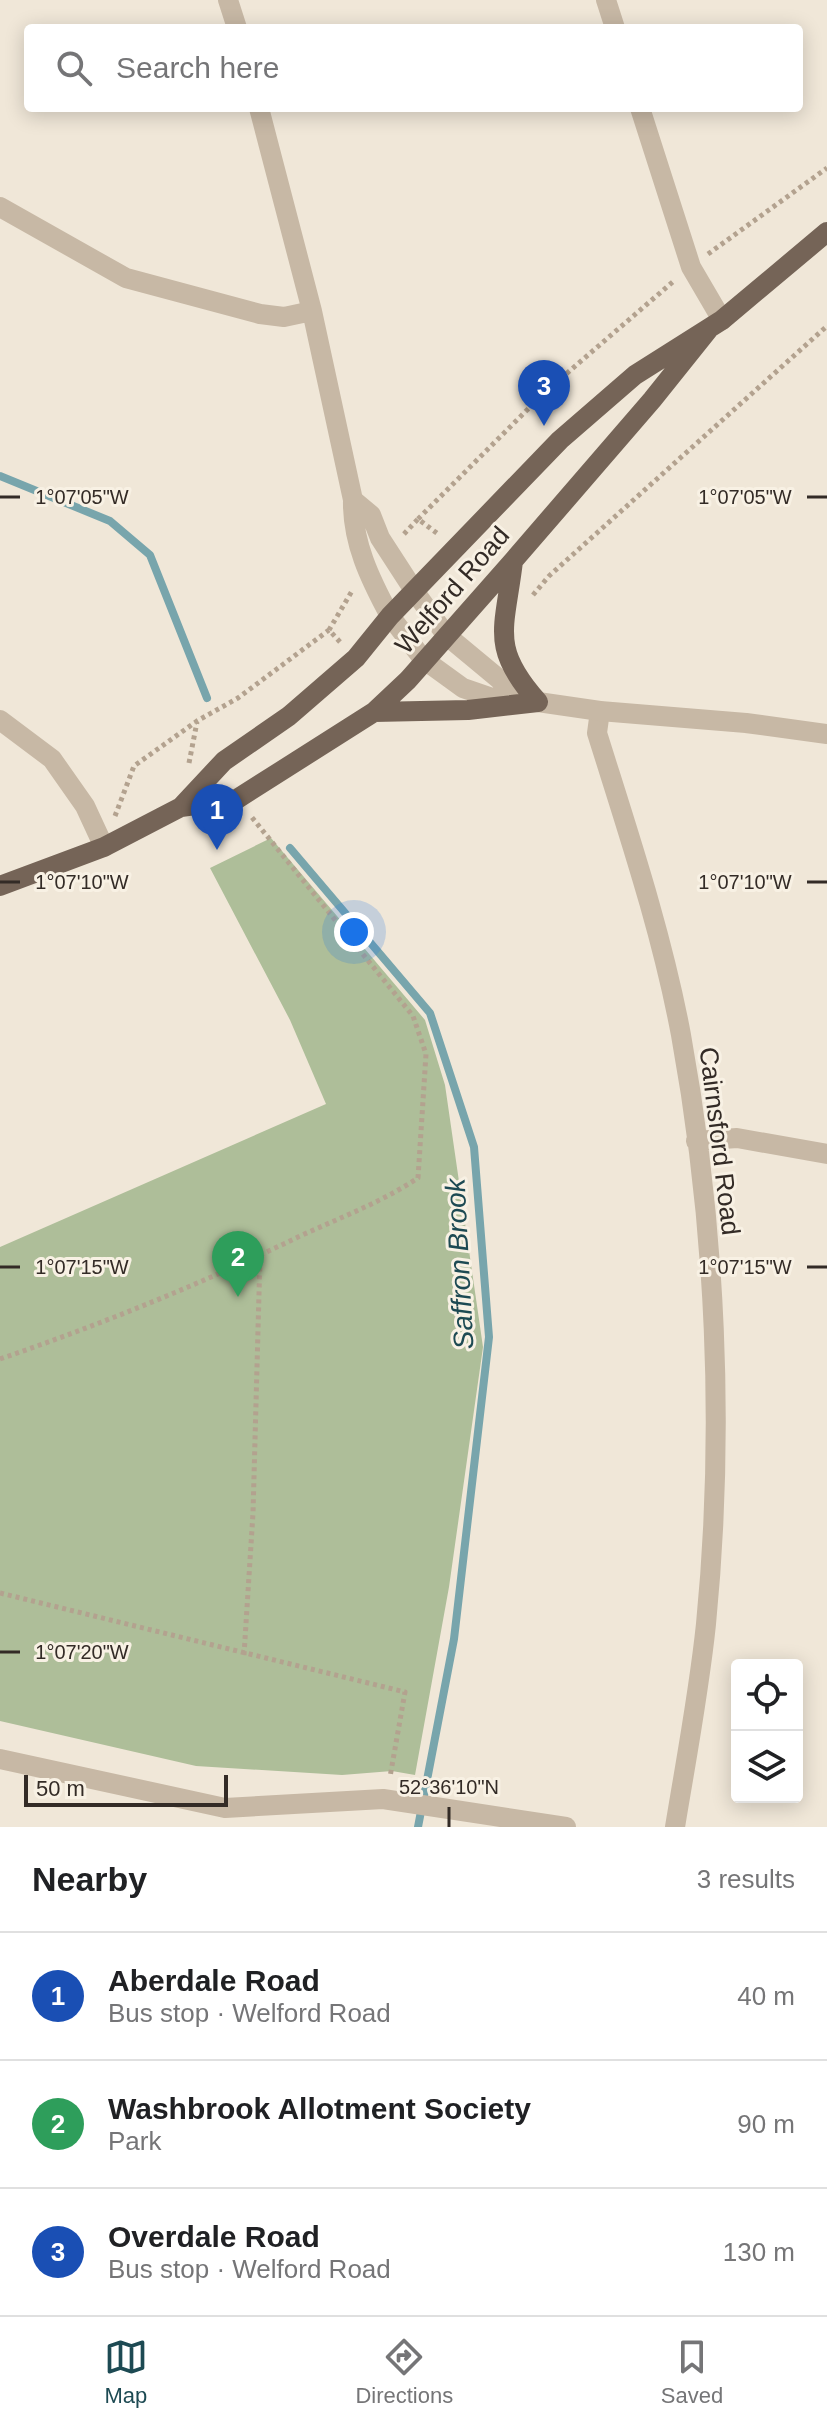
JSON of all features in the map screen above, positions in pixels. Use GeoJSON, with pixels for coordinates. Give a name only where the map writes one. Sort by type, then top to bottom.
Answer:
{"type":"FeatureCollection","features":[{"type":"Feature","properties":{"kind":"main road","name":"Welford Road"},"geometry":{"type":"LineString","coordinates":[[181,807],[224,761],[289,716],[356,658],[390,616],[560,440],[635,375],[715,325],[827,232]]}},
{"type":"Feature","properties":{"kind":"main road","name":"Welford Road"},"geometry":{"type":"LineString","coordinates":[[0,886],[104,847],[181,807],[237,799],[374,712],[408,680],[423,659],[513,561],[715,325]]}},
{"type":"Feature","properties":{"kind":"main road"},"geometry":{"type":"LineString","coordinates":[[513,561],[503,633],[506,659],[514,676],[538,702]]}},
{"type":"Feature","properties":{"kind":"main road"},"geometry":{"type":"LineString","coordinates":[[374,712],[468,710],[538,702]]}},
{"type":"Feature","properties":{"kind":"street"},"geometry":{"type":"LineString","coordinates":[[228,0],[236,24]]}},
{"type":"Feature","properties":{"kind":"street"},"geometry":{"type":"LineString","coordinates":[[606,0],[614,24]]}},
{"type":"Feature","properties":{"kind":"street"},"geometry":{"type":"LineString","coordinates":[[260,112],[312,311],[353,500],[352,527],[390,616],[423,659],[463,688],[492,698],[512,695],[600,711],[746,723],[827,734]]}},
{"type":"Feature","properties":{"kind":"street"},"geometry":{"type":"LineString","coordinates":[[641,112],[691,267],[715,325]]}},
{"type":"Feature","properties":{"kind":"street"},"geometry":{"type":"LineString","coordinates":[[0,207],[126,278],[260,314],[284,317],[312,311]]}},
{"type":"Feature","properties":{"kind":"street"},"geometry":{"type":"LineString","coordinates":[[353,500],[371,515],[380,538],[446,635],[469,658],[499,679],[512,695]]}},
{"type":"Feature","properties":{"kind":"street","name":"Cairnsford Road"},"geometry":{"type":"LineString","coordinates":[[600,711],[597,733],[659,941],[677,1019],[696,1141],[711,1280],[715,1430],[713,1522],[706,1625],[675,1827]]}},
{"type":"Feature","properties":{"kind":"street"},"geometry":{"type":"LineString","coordinates":[[0,720],[52,759],[85,806],[104,847]]}},
{"type":"Feature","properties":{"kind":"street"},"geometry":{"type":"LineString","coordinates":[[696,1141],[737,1138],[827,1154]]}},
{"type":"Feature","properties":{"kind":"street"},"geometry":{"type":"LineString","coordinates":[[0,1759],[225,1808],[391,1800],[566,1827]]}},
{"type":"Feature","properties":{"kind":"path"},"geometry":{"type":"LineString","coordinates":[[418,519],[544,393],[691,267],[827,168]]}},
{"type":"Feature","properties":{"kind":"path"},"geometry":{"type":"LineString","coordinates":[[549,576],[827,326]]}},
{"type":"Feature","properties":{"kind":"path"},"geometry":{"type":"LineString","coordinates":[[104,847],[134,766],[197,721],[238,698],[329,630]]}},
{"type":"Feature","properties":{"kind":"path"},"geometry":{"type":"LineString","coordinates":[[0,1359],[114,1318],[260,1257],[384,1200],[418,1178],[426,1054],[413,1016],[237,799]]}},
{"type":"Feature","properties":{"kind":"path"},"geometry":{"type":"LineString","coordinates":[[244,1655],[253,1513],[260,1257]]}},
{"type":"Feature","properties":{"kind":"path"},"geometry":{"type":"LineString","coordinates":[[0,1593],[405,1692],[392,1771],[391,1800]]}},
{"type":"Feature","properties":{"kind":"green space"},"geometry":{"type":"Polygon","coordinates":[[[271,838],[425,1020],[445,1085],[483,1347],[449,1587],[415,1775],[392,1771],[342,1775],[196,1766],[0,1721],[0,1247],[326,1104],[290,1020],[210,868],[271,838]]]}},
{"type":"Feature","properties":{"kind":"waterway"},"geometry":{"type":"LineString","coordinates":[[0,476],[110,521],[150,555],[207,698]]}},
{"type":"Feature","properties":{"kind":"waterway","name":"Saffron Brook"},"geometry":{"type":"LineString","coordinates":[[290,848],[430,1013],[474,1147],[489,1337],[454,1639],[418,1827]]}},
{"type":"Feature","properties":{"kind":"place","name":"Overdale Road"},"geometry":{"type":"Point","coordinates":[544,426]}},
{"type":"Feature","properties":{"kind":"place","name":"Aberdale Road"},"geometry":{"type":"Point","coordinates":[217,850]}},
{"type":"Feature","properties":{"kind":"place","name":"Washbrook Allotment Society"},"geometry":{"type":"Point","coordinates":[238,1297]}}]}
